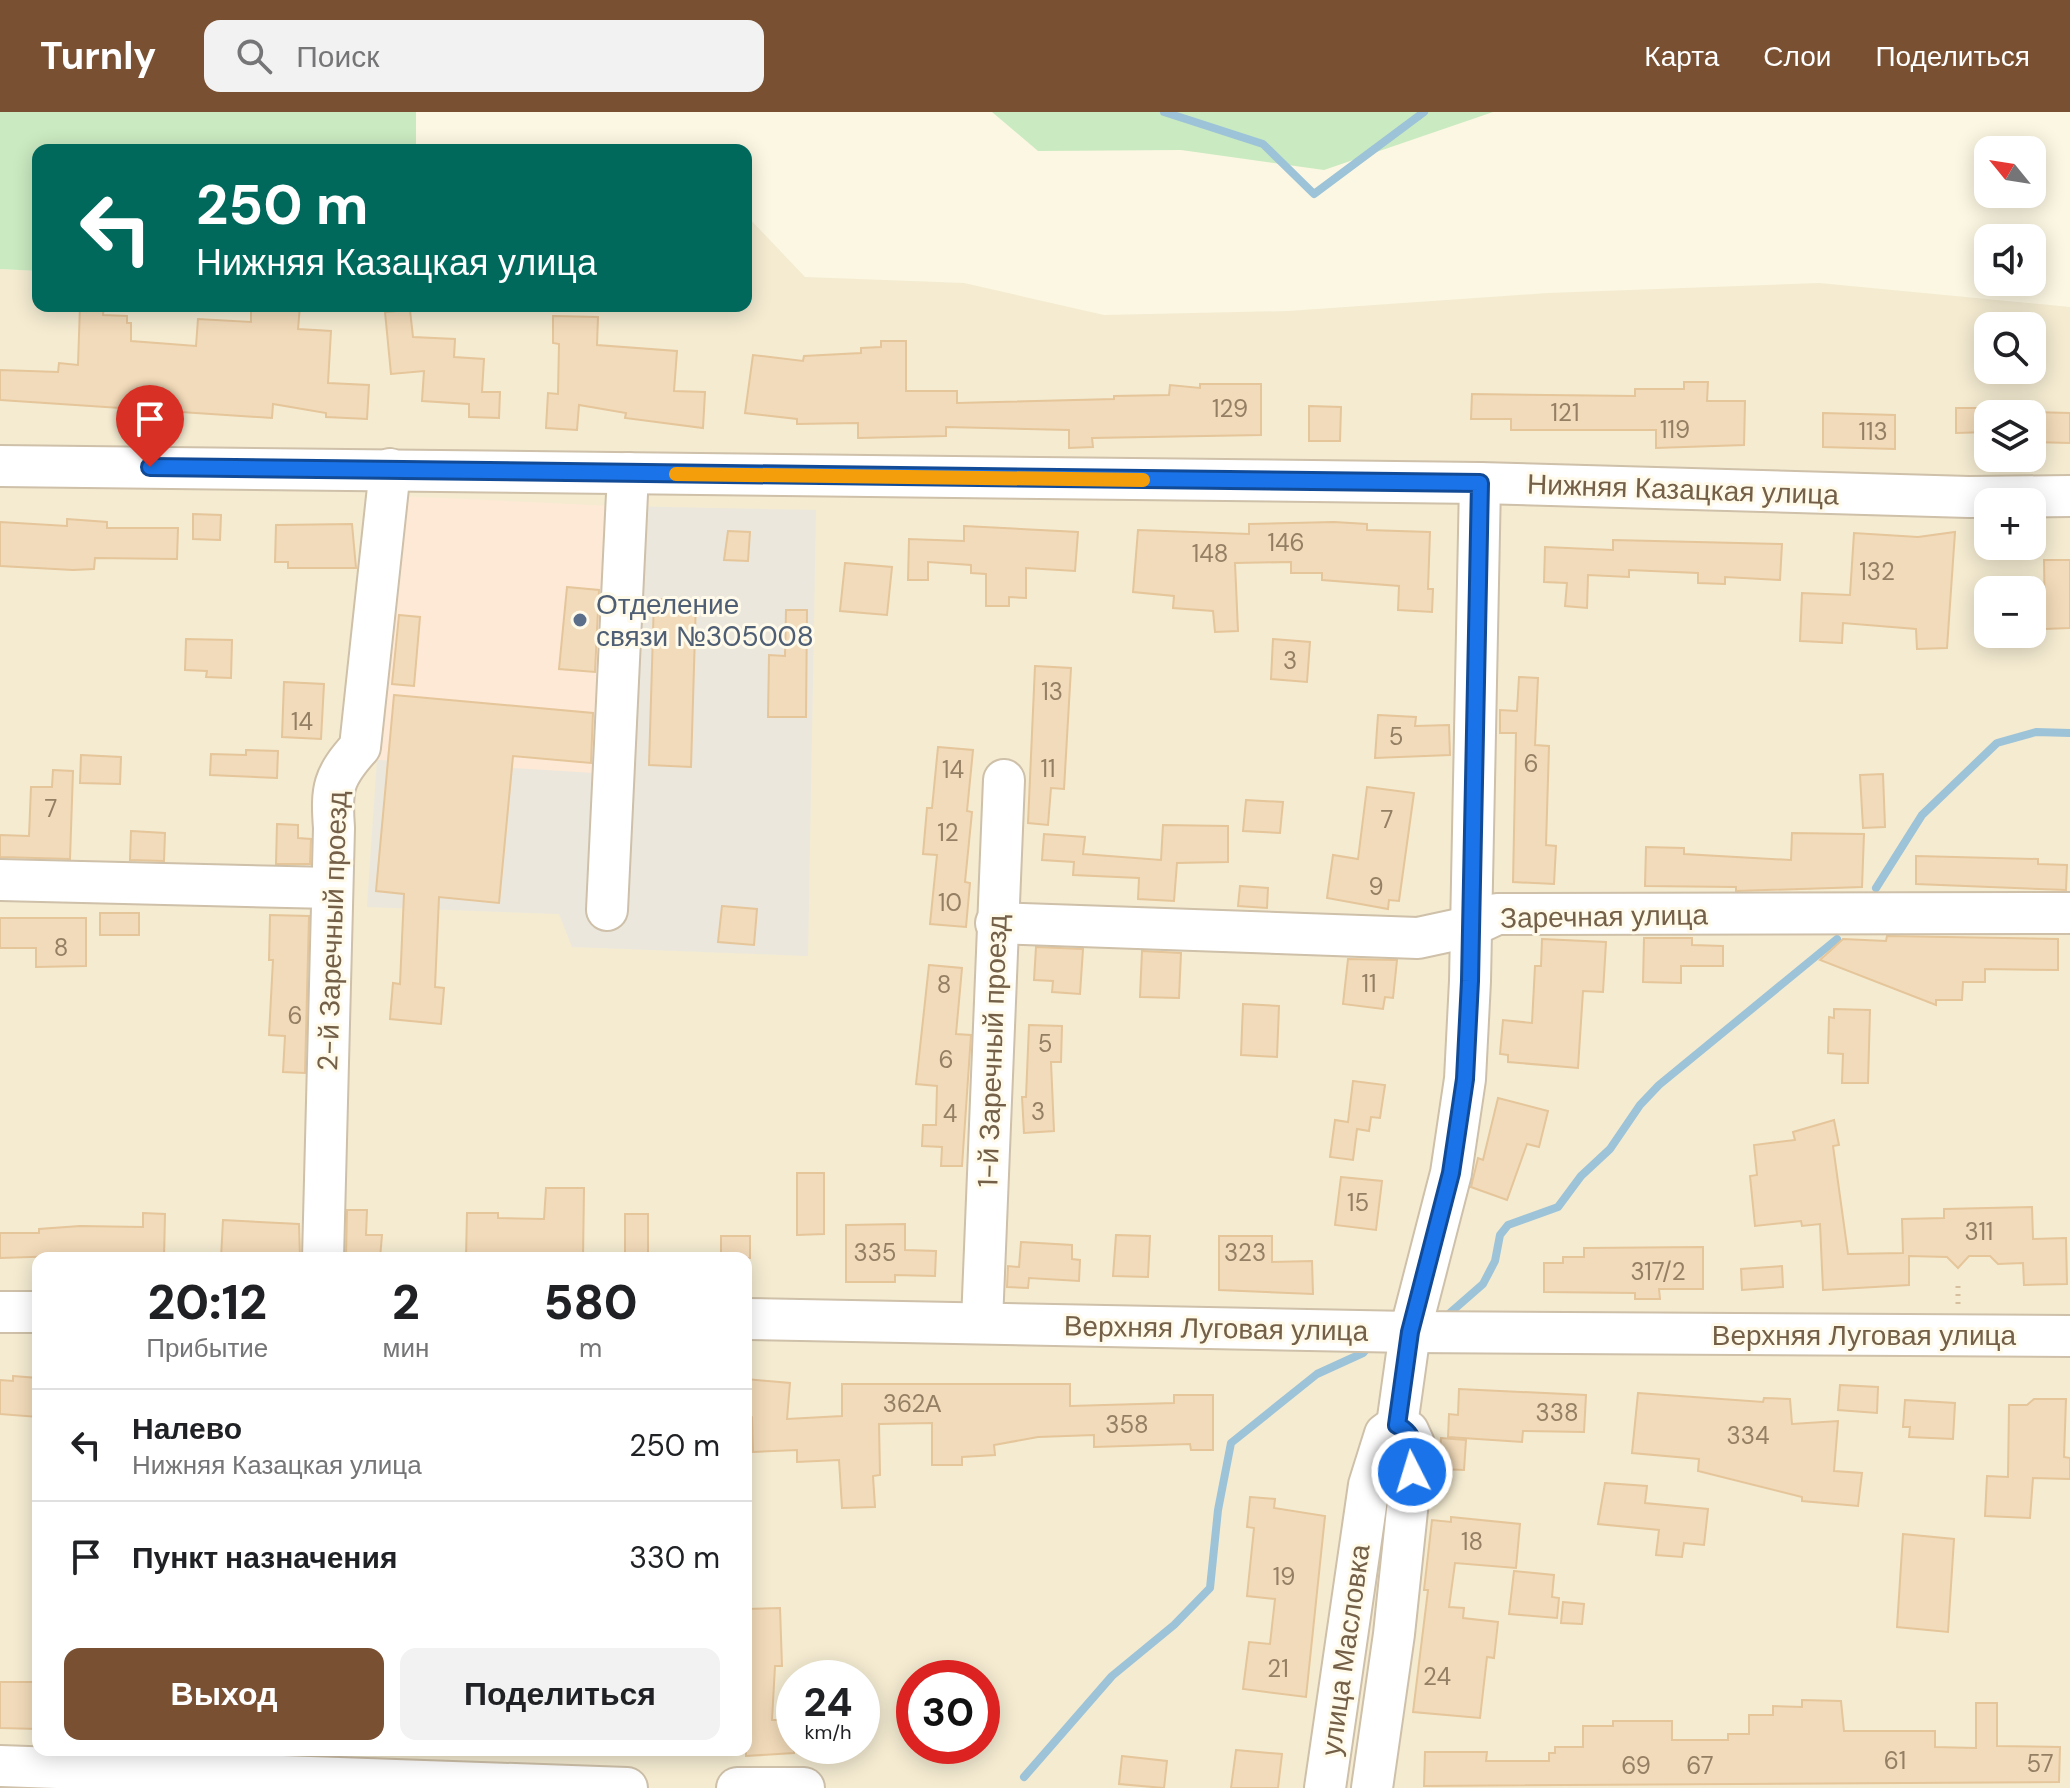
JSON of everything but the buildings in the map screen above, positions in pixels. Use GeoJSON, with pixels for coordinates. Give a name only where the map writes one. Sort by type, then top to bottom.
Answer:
{"type":"FeatureCollection","features":[{"type":"Feature","properties":{"kind":"street","name":"Нижняя Казацкая улица"},"geometry":{"type":"LineString","coordinates":[[0,466],[1480,483],[1969,497],[2070,496]]}},
{"type":"Feature","properties":{"kind":"street","name":"2-й Заречный проезд"},"geometry":{"type":"LineString","coordinates":[[323,1252],[331,792],[340,769],[360,747],[390,469]]}},
{"type":"Feature","properties":{"kind":"street"},"geometry":{"type":"LineString","coordinates":[[607,910],[628,473]]}},
{"type":"Feature","properties":{"kind":"street","name":"улица Масловка"},"geometry":{"type":"LineString","coordinates":[[1325,1788],[1369,1485],[1385,1434],[1397,1425],[1410,1332],[1451,1173],[1465,1079],[1470,981],[1480,483]]}},
{"type":"Feature","properties":{"kind":"street","name":"1-й Заречный проезд"},"geometry":{"type":"LineString","coordinates":[[982,1322],[1004,780]]}},
{"type":"Feature","properties":{"kind":"street"},"geometry":{"type":"LineString","coordinates":[[0,880],[331,888]]}},
{"type":"Feature","properties":{"kind":"street","name":"Заречная улица"},"geometry":{"type":"LineString","coordinates":[[996,923],[1418,938],[1469,927],[1497,914],[2070,913]]}},
{"type":"Feature","properties":{"kind":"street"},"geometry":{"type":"LineString","coordinates":[[0,1312],[32,1312]]}},
{"type":"Feature","properties":{"kind":"street","name":"Верхняя Луговая улица"},"geometry":{"type":"LineString","coordinates":[[752,1319],[1410,1332],[2070,1336]]}},
{"type":"Feature","properties":{"kind":"street","name":"улица Масловка"},"geometry":{"type":"LineString","coordinates":[[1372,1788],[1394,1634],[1414,1444],[1408,1431],[1397,1425]]}},
{"type":"Feature","properties":{"kind":"street"},"geometry":{"type":"LineString","coordinates":[[0,1766],[327,1784],[627,1788]]}},
{"type":"Feature","properties":{"kind":"street"},"geometry":{"type":"LineString","coordinates":[[737,1788],[804,1788]]}},
{"type":"Feature","properties":{"kind":"shaded area"},"geometry":{"type":"Polygon","coordinates":[[[752,221],[805,277],[964,283],[1104,315],[1288,311],[1548,293],[1819,283],[2070,307],[2070,1788],[0,1788],[0,269],[32,271],[32,312],[752,312],[752,221]]]}},
{"type":"Feature","properties":{"kind":"shaded area"},"geometry":{"type":"Polygon","coordinates":[[[400,496],[617,506],[594,774],[377,760],[400,496]]]}},
{"type":"Feature","properties":{"kind":"shaded area"},"geometry":{"type":"Polygon","coordinates":[[[617,506],[816,510],[808,956],[572,947],[559,914],[367,907],[377,760],[594,773],[617,506]]]}},
{"type":"Feature","properties":{"kind":"green space"},"geometry":{"type":"Polygon","coordinates":[[[0,112],[416,112],[416,144],[32,144],[32,271],[0,269],[0,112]]]}},
{"type":"Feature","properties":{"kind":"green space"},"geometry":{"type":"Polygon","coordinates":[[[992,112],[1493,112],[1324,170],[1181,150],[1038,151],[992,112]]]}},
{"type":"Feature","properties":{"kind":"waterway"},"geometry":{"type":"LineString","coordinates":[[1164,112],[1263,144],[1314,194],[1424,112]]}},
{"type":"Feature","properties":{"kind":"waterway"},"geometry":{"type":"LineString","coordinates":[[1876,888],[1922,815],[1997,743],[2036,732],[2070,733]]}},
{"type":"Feature","properties":{"kind":"waterway"},"geometry":{"type":"LineString","coordinates":[[1443,1319],[1483,1284],[1495,1261],[1500,1235],[1508,1225],[1558,1207],[1581,1176],[1610,1149],[1640,1105],[1659,1085],[1837,939]]}},
{"type":"Feature","properties":{"kind":"waterway"},"geometry":{"type":"LineString","coordinates":[[1024,1777],[1112,1676],[1174,1625],[1210,1588],[1218,1510],[1231,1443],[1317,1374],[1363,1353],[1370,1345]]}},
{"type":"Feature","properties":{"kind":"slow traffic"},"geometry":{"type":"LineString","coordinates":[[676,474],[1143,480]]}},
{"type":"Feature","properties":{"kind":"place","name":"Отделение связи №305008"},"geometry":{"type":"Point","coordinates":[580,620]}},
{"type":"Feature","properties":{"kind":"route"},"geometry":{"type":"LineString","coordinates":[[150,467],[1480,483],[1470,981],[1465,1079],[1451,1173],[1410,1332],[1397,1425],[1408,1431],[1414,1444],[1412,1472]]}}]}
